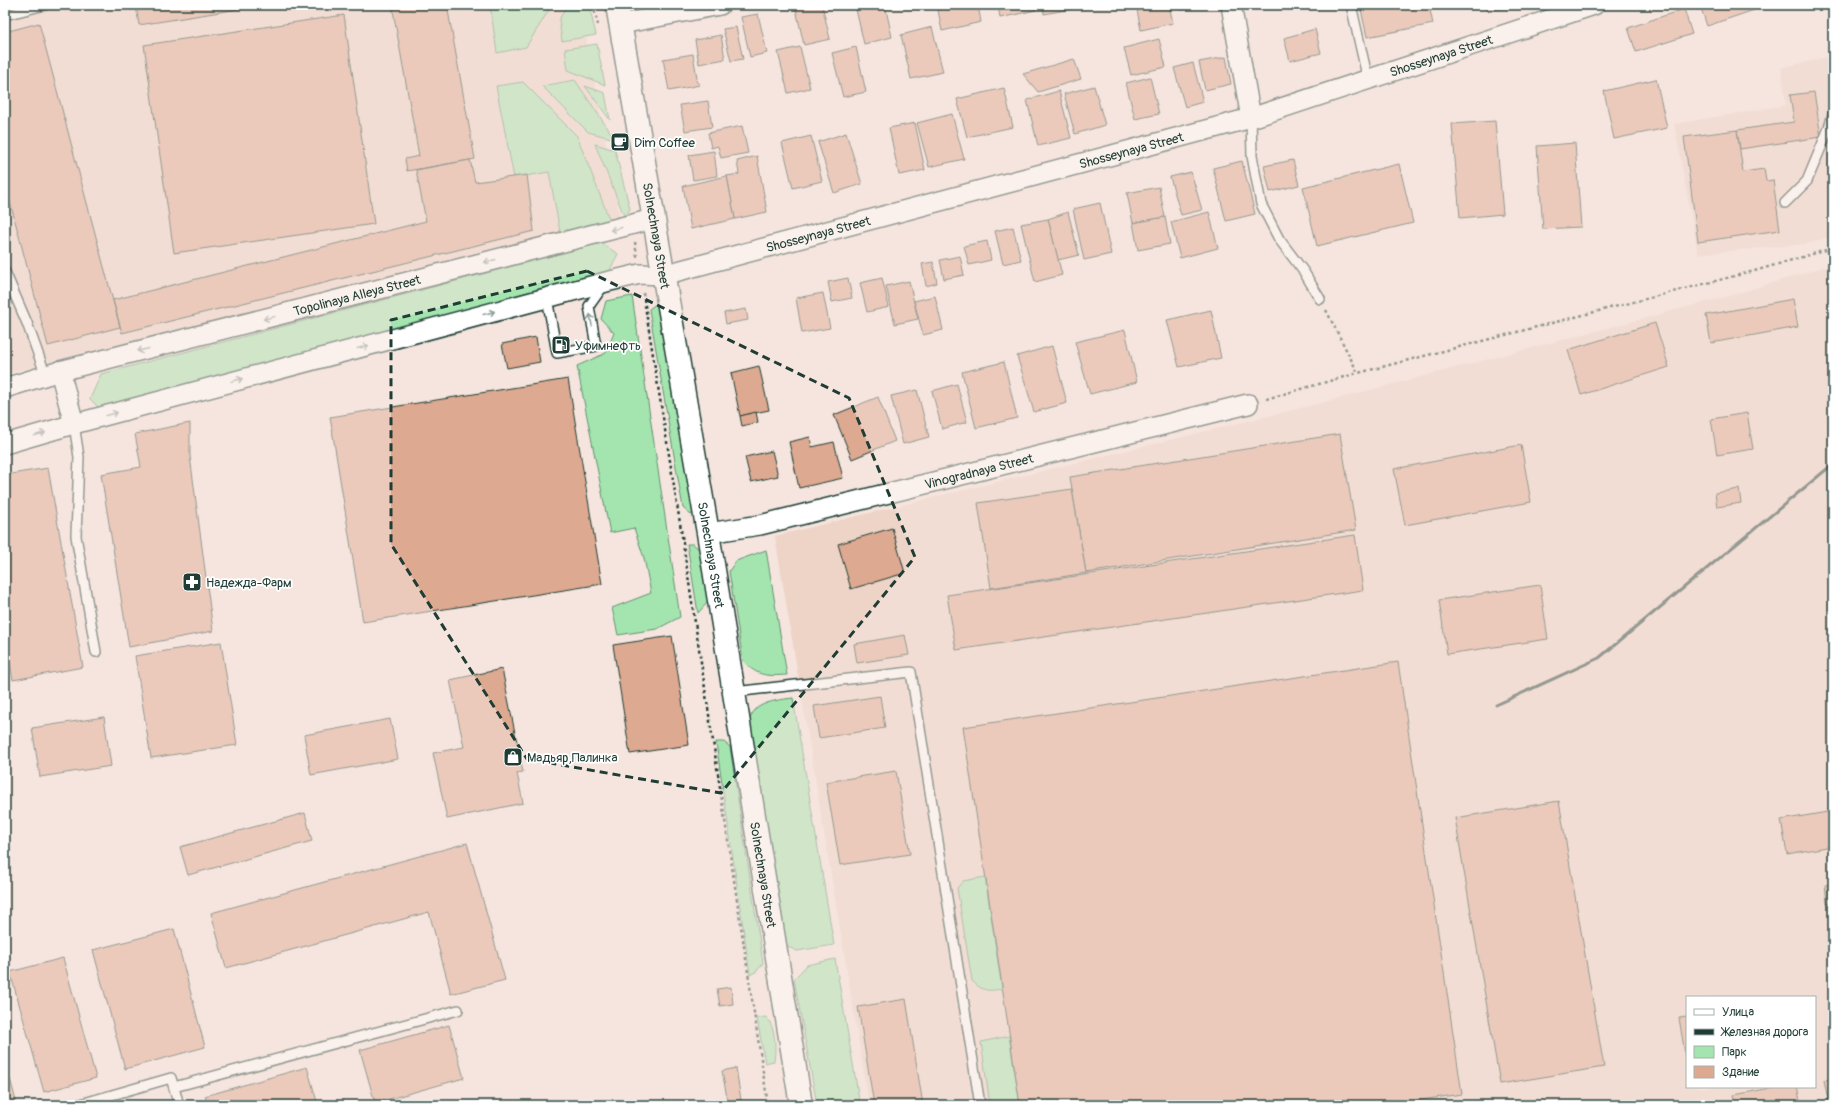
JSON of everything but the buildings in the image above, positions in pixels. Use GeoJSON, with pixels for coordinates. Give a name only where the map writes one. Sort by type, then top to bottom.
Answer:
{"type":"FeatureCollection","features":[{"type":"Feature","properties":{"kind":"main road","name":"Solnechnaya Street"},"geometry":{"type":"LineString","coordinates":[[619,14],[662,275],[708,533],[801,1105]]}},
{"type":"Feature","properties":{"kind":"street"},"geometry":{"type":"LineString","coordinates":[[619,14],[720,5]]}},
{"type":"Feature","properties":{"kind":"street"},"geometry":{"type":"LineString","coordinates":[[1231,5],[1251,118]]}},
{"type":"Feature","properties":{"kind":"street","name":"Shosseynaya Street"},"geometry":{"type":"LineString","coordinates":[[662,275],[1251,118],[1368,80],[1559,11],[1594,5]]}},
{"type":"Feature","properties":{"kind":"street","name":"Topolinaya Alleya Street"},"geometry":{"type":"LineString","coordinates":[[5,388],[53,373],[653,219]]}},
{"type":"Feature","properties":{"kind":"street"},"geometry":{"type":"LineString","coordinates":[[5,444],[74,424],[606,282],[640,274],[662,275]]}},
{"type":"Feature","properties":{"kind":"street"},"geometry":{"type":"LineString","coordinates":[[53,373],[74,424]]}},
{"type":"Feature","properties":{"kind":"street","name":"Vinogradnaya Street"},"geometry":{"type":"LineString","coordinates":[[708,533],[760,525],[1248,404]]}},
{"type":"Feature","properties":{"kind":"lane"},"geometry":{"type":"LineString","coordinates":[[5,15],[45,5]]}},
{"type":"Feature","properties":{"kind":"lane"},"geometry":{"type":"LineString","coordinates":[[1351,5],[1368,80]]}},
{"type":"Feature","properties":{"kind":"lane"},"geometry":{"type":"LineString","coordinates":[[1786,204],[1807,181],[1829,128],[1833,114]]}},
{"type":"Feature","properties":{"kind":"lane"},"geometry":{"type":"LineString","coordinates":[[1251,118],[1252,156],[1261,204],[1279,239],[1304,272],[1320,299]]}},
{"type":"Feature","properties":{"kind":"lane"},"geometry":{"type":"LineString","coordinates":[[5,272],[27,323],[53,373]]}},
{"type":"Feature","properties":{"kind":"lane"},"geometry":{"type":"LineString","coordinates":[[548,298],[557,353],[596,346],[589,306],[606,282]]}},
{"type":"Feature","properties":{"kind":"lane"},"geometry":{"type":"LineString","coordinates":[[74,424],[79,457],[76,536],[96,652]]}},
{"type":"Feature","properties":{"kind":"lane"},"geometry":{"type":"LineString","coordinates":[[734,692],[911,672],[980,1105]]}},
{"type":"Feature","properties":{"kind":"lane"},"geometry":{"type":"LineString","coordinates":[[174,1087],[458,1010]]}},
{"type":"Feature","properties":{"kind":"lane"},"geometry":{"type":"LineString","coordinates":[[77,1105],[171,1078],[179,1105]]}},
{"type":"Feature","properties":{"kind":"path"},"geometry":{"type":"LineString","coordinates":[[1248,404],[1358,373],[1758,270],[1833,248]]}},
{"type":"Feature","properties":{"kind":"path"},"geometry":{"type":"LineString","coordinates":[[640,274],[680,524],[768,1105]]}},
{"type":"Feature","properties":{"kind":"path"},"geometry":{"type":"LineString","coordinates":[[1320,299],[1358,373]]}},
{"type":"Feature","properties":{"kind":"highlighted area"},"geometry":{"type":"Polygon","coordinates":[[[587,271],[849,398],[915,557],[721,793],[527,759],[391,544],[391,320],[587,271]]]}},
{"type":"Feature","properties":{"kind":"shaded area"},"geometry":{"type":"Polygon","coordinates":[[[5,5],[580,5],[621,223],[5,374],[5,5]]]}},
{"type":"Feature","properties":{"kind":"shaded area"},"geometry":{"type":"Polygon","coordinates":[[[1830,5],[1833,5],[1833,236],[1806,244],[1698,254],[1674,124],[1786,105],[1781,68],[1827,57],[1830,5]]]}},
{"type":"Feature","properties":{"kind":"shaded area"},"geometry":{"type":"Polygon","coordinates":[[[1833,264],[1833,1105],[869,1105],[775,536],[1313,405],[1729,296],[1833,264]]]}},
{"type":"Feature","properties":{"kind":"green space"},"geometry":{"type":"Polygon","coordinates":[[[490,5],[552,5],[526,47],[497,53],[490,5]]]}},
{"type":"Feature","properties":{"kind":"green space"},"geometry":{"type":"Polygon","coordinates":[[[567,5],[589,5],[596,35],[562,41],[559,20],[567,5]]]}},
{"type":"Feature","properties":{"kind":"green space"},"geometry":{"type":"Polygon","coordinates":[[[597,44],[605,85],[568,70],[565,49],[597,44]]]}},
{"type":"Feature","properties":{"kind":"green space"},"geometry":{"type":"Polygon","coordinates":[[[575,80],[615,139],[588,132],[542,86],[575,80]]]}},
{"type":"Feature","properties":{"kind":"green space"},"geometry":{"type":"Polygon","coordinates":[[[523,82],[577,136],[610,221],[604,227],[560,232],[549,172],[514,178],[496,86],[523,82]]]}},
{"type":"Feature","properties":{"kind":"green space"},"geometry":{"type":"Polygon","coordinates":[[[585,86],[605,93],[610,120],[585,86]]]}},
{"type":"Feature","properties":{"kind":"green space"},"geometry":{"type":"Polygon","coordinates":[[[595,144],[615,150],[630,209],[625,218],[595,144]]]}},
{"type":"Feature","properties":{"kind":"green space"},"geometry":{"type":"Polygon","coordinates":[[[601,243],[618,254],[609,272],[100,409],[90,399],[101,374],[601,243]]]}},
{"type":"Feature","properties":{"kind":"green space"},"geometry":{"type":"Polygon","coordinates":[[[632,296],[680,617],[657,629],[618,635],[612,608],[651,593],[644,558],[634,528],[610,533],[577,366],[606,353],[614,333],[601,319],[606,301],[632,296]]]}},
{"type":"Feature","properties":{"kind":"green space"},"geometry":{"type":"Polygon","coordinates":[[[656,304],[662,310],[696,508],[691,515],[683,508],[649,309],[656,304]]]}},
{"type":"Feature","properties":{"kind":"green space"},"geometry":{"type":"Polygon","coordinates":[[[687,544],[693,544],[701,551],[709,596],[707,603],[698,613],[687,544]]]}},
{"type":"Feature","properties":{"kind":"green space"},"geometry":{"type":"Polygon","coordinates":[[[766,550],[787,675],[768,675],[758,673],[743,661],[729,571],[736,561],[766,550]]]}},
{"type":"Feature","properties":{"kind":"green space"},"geometry":{"type":"Polygon","coordinates":[[[793,698],[834,945],[797,951],[786,946],[750,737],[750,720],[756,709],[767,703],[793,698]]]}},
{"type":"Feature","properties":{"kind":"green space"},"geometry":{"type":"Polygon","coordinates":[[[716,742],[724,742],[730,747],[763,963],[757,971],[750,975],[716,742]]]}},
{"type":"Feature","properties":{"kind":"green space"},"geometry":{"type":"Polygon","coordinates":[[[985,877],[1002,989],[993,990],[983,989],[972,981],[957,888],[963,881],[985,877]]]}},
{"type":"Feature","properties":{"kind":"green space"},"geometry":{"type":"Polygon","coordinates":[[[835,959],[860,1105],[817,1105],[794,979],[807,965],[835,959]]]}},
{"type":"Feature","properties":{"kind":"green space"},"geometry":{"type":"Polygon","coordinates":[[[766,1017],[772,1026],[775,1050],[774,1061],[765,1063],[757,1018],[766,1017]]]}},
{"type":"Feature","properties":{"kind":"green space"},"geometry":{"type":"Polygon","coordinates":[[[1009,1036],[1020,1105],[990,1105],[981,1042],[1009,1036]]]}},
{"type":"Feature","properties":{"kind":"railway"},"geometry":{"type":"LineString","coordinates":[[1496,705],[1599,658],[1833,464]]}},
{"type":"Feature","properties":{"kind":"place","name":"Dim Coffee"},"geometry":{"type":"Point","coordinates":[620,142]}},
{"type":"Feature","properties":{"kind":"place","name":"Уфимнефть"},"geometry":{"type":"Point","coordinates":[561,345]}},
{"type":"Feature","properties":{"kind":"place","name":"Надежда-Фарм"},"geometry":{"type":"Point","coordinates":[192,582]}},
{"type":"Feature","properties":{"kind":"place","name":"Мадьяр,Палинка"},"geometry":{"type":"Point","coordinates":[513,757]}}]}
